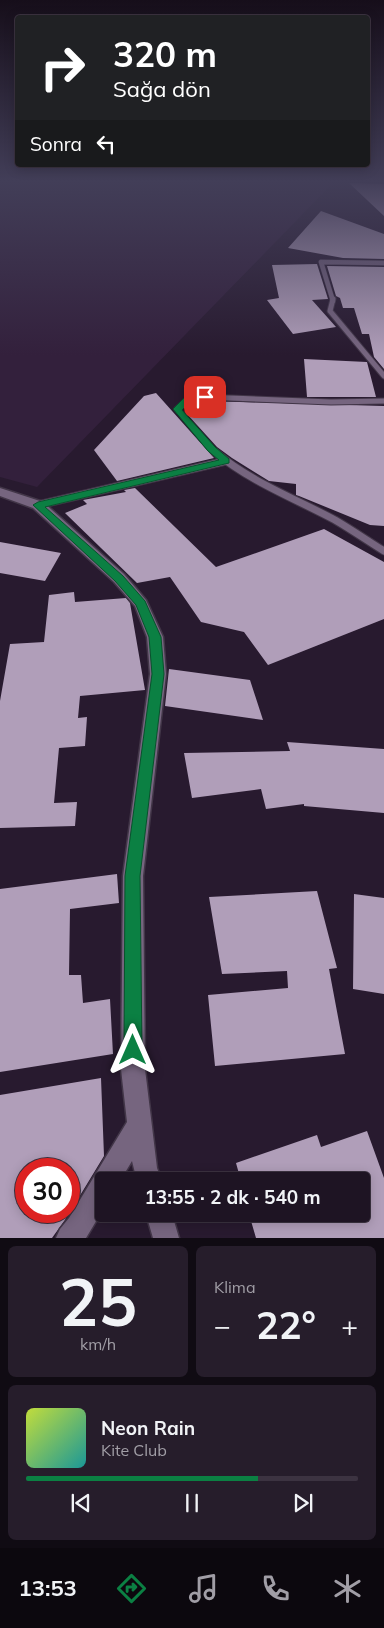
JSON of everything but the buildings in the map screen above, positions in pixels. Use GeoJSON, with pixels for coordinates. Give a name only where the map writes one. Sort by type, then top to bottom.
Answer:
{"type":"FeatureCollection","features":[{"type":"Feature","properties":{"kind":"street"},"geometry":{"type":"LineString","coordinates":[[0,492],[38,505],[119,578],[141,604],[155,637],[158,674],[133,876],[133,1069],[147,1172]]}},
{"type":"Feature","properties":{"kind":"street"},"geometry":{"type":"LineString","coordinates":[[111,1172],[140,1124]]}},
{"type":"Feature","properties":{"kind":"street"},"geometry":{"type":"LineString","coordinates":[[69,1238],[95,1199]]}},
{"type":"Feature","properties":{"kind":"street"},"geometry":{"type":"LineString","coordinates":[[161,1222],[166,1238]]}},
{"type":"Feature","properties":{"kind":"lane"},"geometry":{"type":"LineString","coordinates":[[384,263],[321,262],[332,293],[333,300],[330,311],[384,376]]}},
{"type":"Feature","properties":{"kind":"lane"},"geometry":{"type":"LineString","coordinates":[[384,401],[331,402],[205,397],[188,399],[177,409],[211,449],[226,461],[257,482],[336,521],[384,551]]}},
{"type":"Feature","properties":{"kind":"lane"},"geometry":{"type":"LineString","coordinates":[[38,505],[226,461]]}},
{"type":"Feature","properties":{"kind":"shaded area"},"geometry":{"type":"Polygon","coordinates":[[[0,240],[278,240],[37,487],[0,477],[0,240]]]}},
{"type":"Feature","properties":{"kind":"route"},"geometry":{"type":"LineString","coordinates":[[133,1050],[133,876],[158,674],[155,637],[141,604],[119,578],[38,505],[226,461],[211,449],[177,409],[188,399],[205,397]]}}]}
